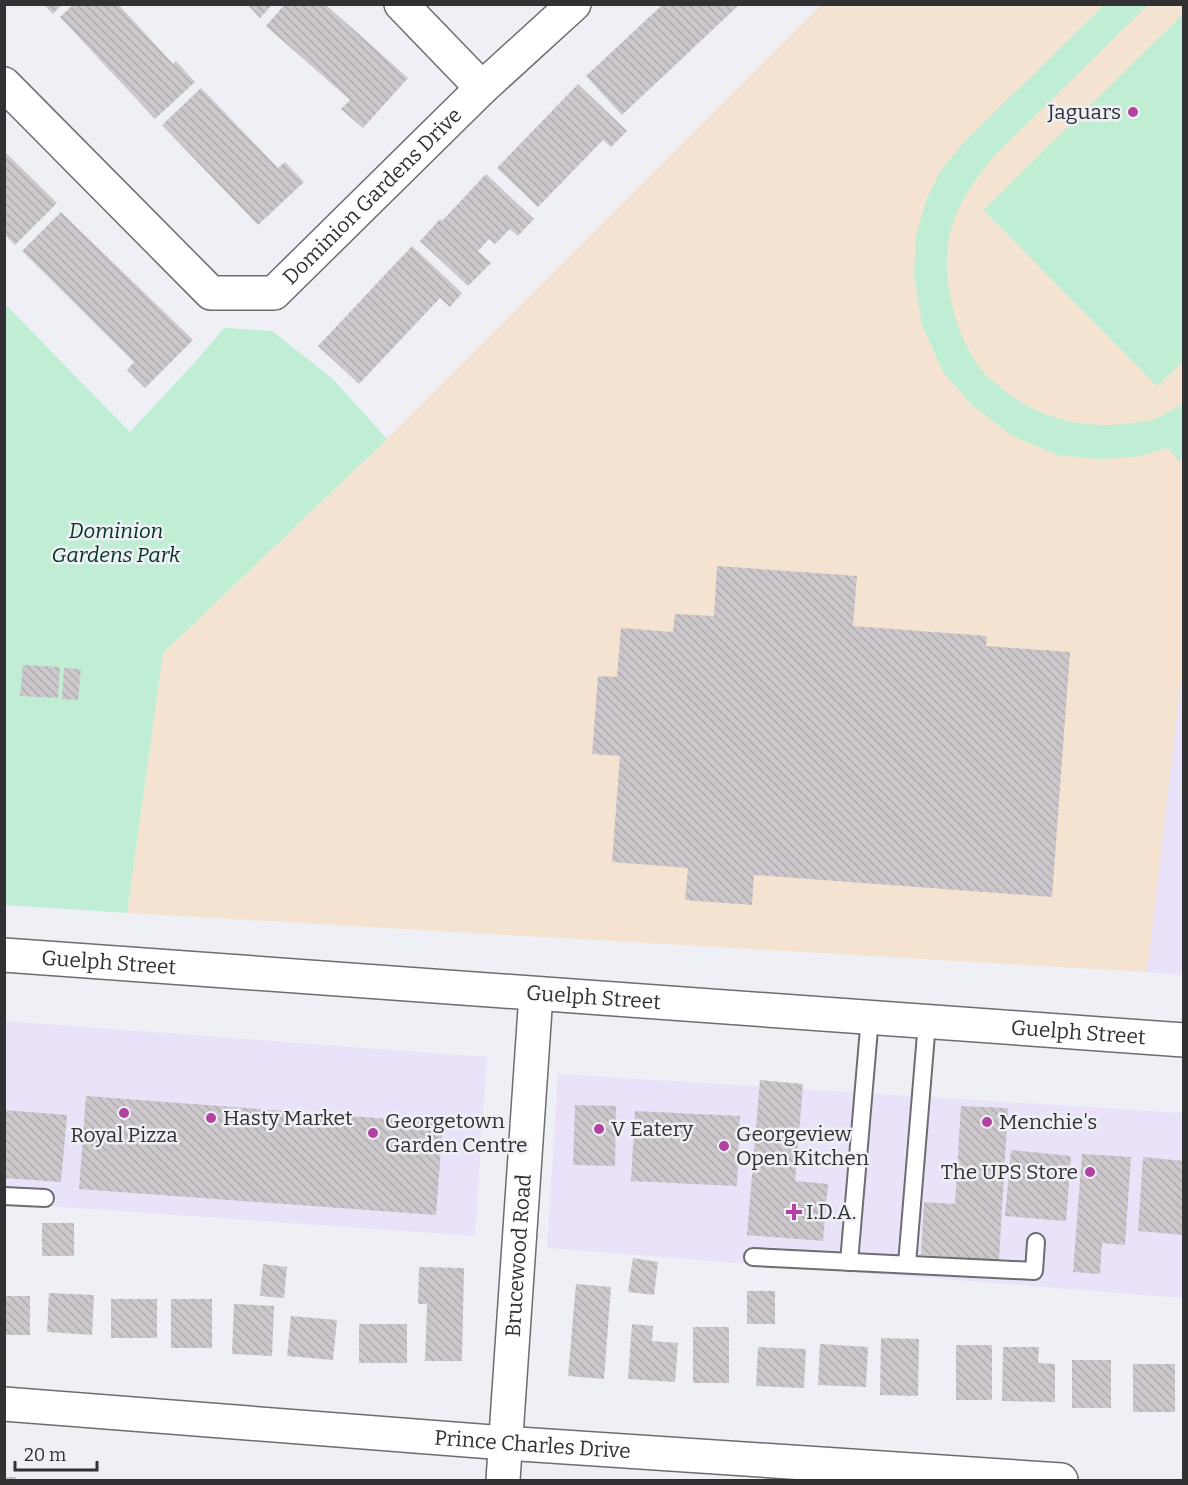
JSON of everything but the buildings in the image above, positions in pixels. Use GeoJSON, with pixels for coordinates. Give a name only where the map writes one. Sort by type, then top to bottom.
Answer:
{"type":"FeatureCollection","features":[{"type":"Feature","properties":{"kind":"street"},"geometry":{"type":"LineString","coordinates":[[401,4],[482,88]]}},
{"type":"Feature","properties":{"kind":"street","name":"Dominion Gardens Drive"},"geometry":{"type":"LineString","coordinates":[[4,84],[211,293],[274,293],[482,88],[574,4]]}},
{"type":"Feature","properties":{"kind":"street","name":"Guelph Street"},"geometry":{"type":"LineString","coordinates":[[4,955],[1184,1040]]}},
{"type":"Feature","properties":{"kind":"street","name":"Brucewood Road"},"geometry":{"type":"LineString","coordinates":[[503,1480],[537,994]]}},
{"type":"Feature","properties":{"kind":"street","name":"Prince Charles Drive"},"geometry":{"type":"LineString","coordinates":[[4,1404],[505,1443],[1061,1480]]}},
{"type":"Feature","properties":{"kind":"lane"},"geometry":{"type":"LineString","coordinates":[[849,1262],[870,1017]]}},
{"type":"Feature","properties":{"kind":"lane"},"geometry":{"type":"LineString","coordinates":[[907,1264],[927,1022]]}},
{"type":"Feature","properties":{"kind":"lane"},"geometry":{"type":"LineString","coordinates":[[4,1196],[45,1198]]}},
{"type":"Feature","properties":{"kind":"lane"},"geometry":{"type":"LineString","coordinates":[[753,1257],[1034,1271],[1036,1242]]}},
{"type":"Feature","properties":{"kind":"shaded area"},"geometry":{"type":"Polygon","coordinates":[[[821,5],[1183,5],[1184,655],[1147,972],[127,913],[163,653],[387,439],[821,5]]]}},
{"type":"Feature","properties":{"kind":"shaded area"},"geometry":{"type":"Polygon","coordinates":[[[1183,655],[1183,975],[1147,972],[1183,655]]]}},
{"type":"Feature","properties":{"kind":"shaded area"},"geometry":{"type":"Polygon","coordinates":[[[4,1021],[487,1057],[475,1236],[5,1203],[4,1021]]]}},
{"type":"Feature","properties":{"kind":"shaded area"},"geometry":{"type":"Polygon","coordinates":[[[558,1074],[1183,1113],[1183,1298],[547,1248],[558,1074]]]}},
{"type":"Feature","properties":{"kind":"green space"},"geometry":{"type":"Polygon","coordinates":[[[1104,5],[1148,5],[992,158],[973,184],[957,212],[948,241],[949,293],[960,331],[980,367],[1000,387],[1030,407],[1062,420],[1114,425],[1148,421],[1183,404],[1183,457],[1179,461],[1168,448],[1135,457],[1099,459],[1057,455],[1011,435],[972,405],[943,372],[922,325],[914,275],[916,236],[926,201],[939,173],[962,144],[1104,5]]]}},
{"type":"Feature","properties":{"kind":"green space","name":"Jaguars"},"geometry":{"type":"Polygon","coordinates":[[[1183,14],[1183,361],[1157,386],[983,210],[1183,14]]]}},
{"type":"Feature","properties":{"kind":"green space","name":"Dominion Gardens Park"},"geometry":{"type":"Polygon","coordinates":[[[5,304],[130,432],[224,328],[272,331],[332,378],[387,439],[163,653],[127,913],[5,905],[5,304]]]}},
{"type":"Feature","properties":{"kind":"place","name":"Jaguars"},"geometry":{"type":"Point","coordinates":[1133,112]}},
{"type":"Feature","properties":{"kind":"place","name":"Royal Pizza"},"geometry":{"type":"Point","coordinates":[124,1113]}},
{"type":"Feature","properties":{"kind":"place","name":"Hasty Market"},"geometry":{"type":"Point","coordinates":[211,1118]}},
{"type":"Feature","properties":{"kind":"place","name":"Menchie's"},"geometry":{"type":"Point","coordinates":[987,1122]}},
{"type":"Feature","properties":{"kind":"place","name":"V Eatery"},"geometry":{"type":"Point","coordinates":[599,1129]}},
{"type":"Feature","properties":{"kind":"place","name":"Georgetown Garden Centre"},"geometry":{"type":"Point","coordinates":[373,1133]}},
{"type":"Feature","properties":{"kind":"place","name":"Georgeview Open Kitchen"},"geometry":{"type":"Point","coordinates":[724,1146]}},
{"type":"Feature","properties":{"kind":"place","name":"The UPS Store"},"geometry":{"type":"Point","coordinates":[1090,1172]}},
{"type":"Feature","properties":{"kind":"place","name":"I.D.A."},"geometry":{"type":"Point","coordinates":[794,1212]}}]}
